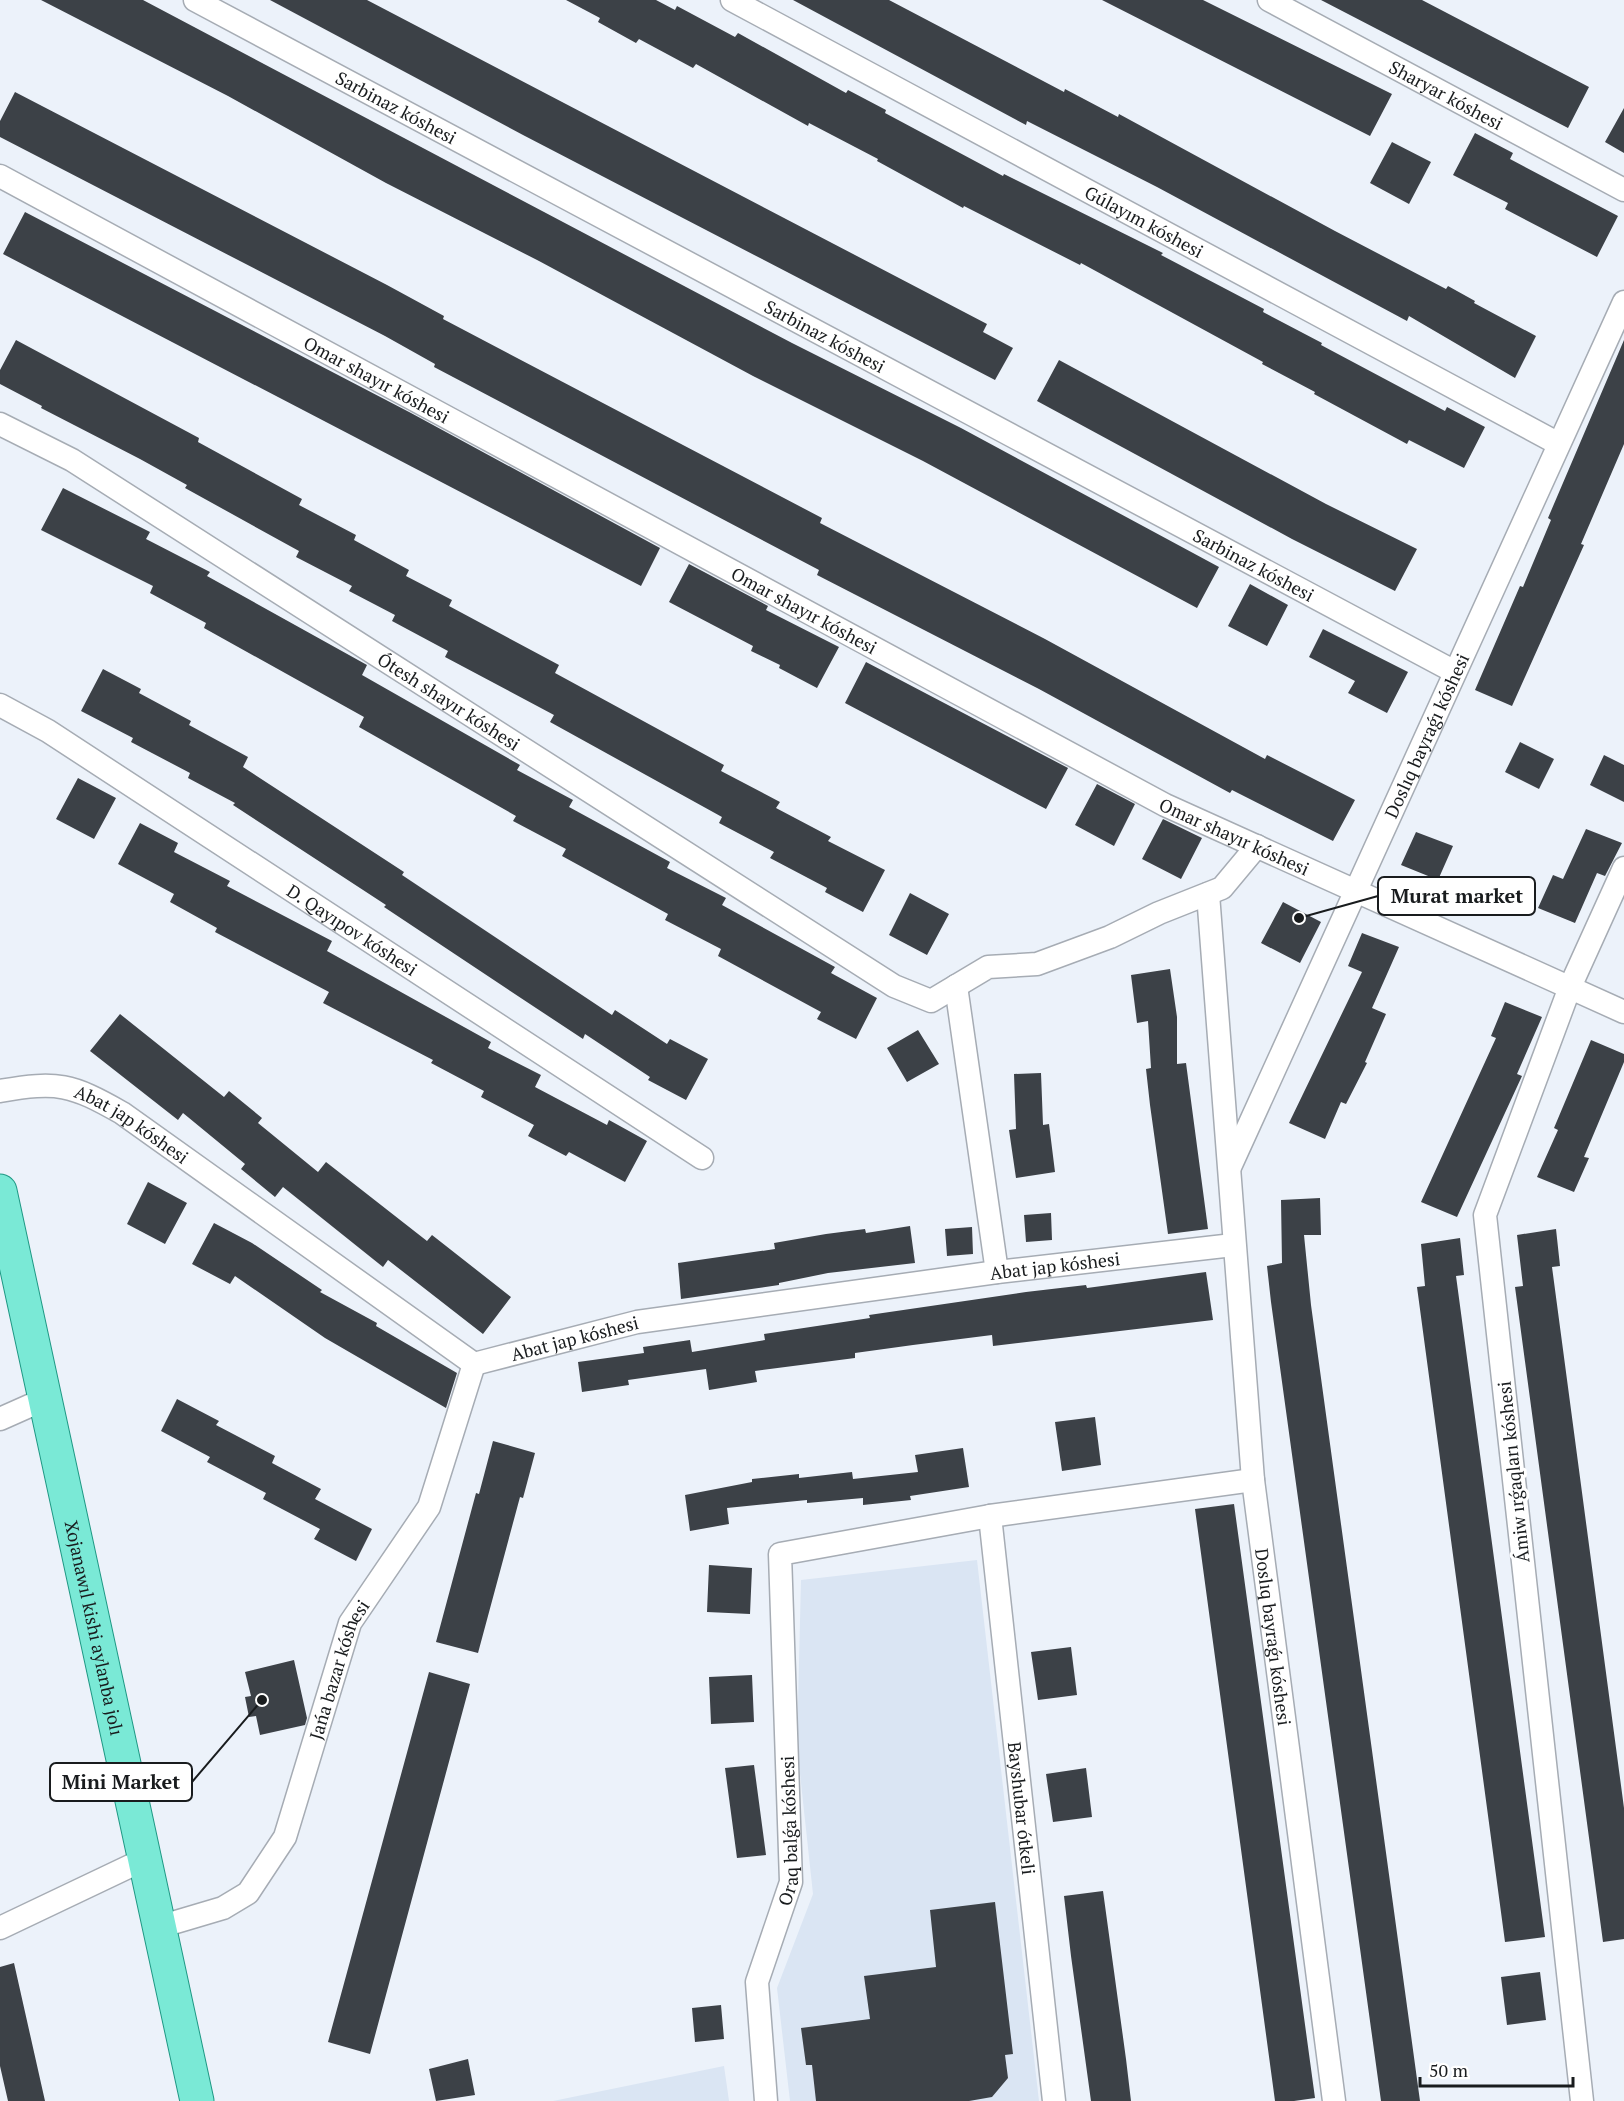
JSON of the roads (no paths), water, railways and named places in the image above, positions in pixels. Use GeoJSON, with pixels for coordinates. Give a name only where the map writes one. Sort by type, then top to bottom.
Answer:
{"type":"FeatureCollection","features":[{"type":"Feature","properties":{"kind":"main road","name":"Xojanawıl kishi aylanba jolı"},"geometry":{"type":"LineString","coordinates":[[0,1191],[196,2101]]}},
{"type":"Feature","properties":{"kind":"street","name":"Sarbinaz kóshesi"},"geometry":{"type":"LineString","coordinates":[[195,0],[1455,672]]}},
{"type":"Feature","properties":{"kind":"street","name":"Gúlayım kóshesi"},"geometry":{"type":"LineString","coordinates":[[732,0],[1557,443]]}},
{"type":"Feature","properties":{"kind":"street","name":"Sharyar kóshesi"},"geometry":{"type":"LineString","coordinates":[[1269,0],[1624,190]]}},
{"type":"Feature","properties":{"kind":"street","name":"Omar shayır kóshesi"},"geometry":{"type":"LineString","coordinates":[[0,176],[1165,805],[1624,1012]]}},
{"type":"Feature","properties":{"kind":"street","name":"Doslıq bayraǵı kóshesi"},"geometry":{"type":"LineString","coordinates":[[1228,1171],[1557,443],[1624,302]]}},
{"type":"Feature","properties":{"kind":"street","name":"Ótesh shayır kóshesi"},"geometry":{"type":"LineString","coordinates":[[0,424],[72,460],[894,986],[931,1001],[956,986]]}},
{"type":"Feature","properties":{"kind":"street","name":"D. Qayıpov kóshesi"},"geometry":{"type":"LineString","coordinates":[[0,705],[48,731],[702,1158]]}},
{"type":"Feature","properties":{"kind":"street"},"geometry":{"type":"LineString","coordinates":[[997,1272],[956,986],[988,967],[1037,964],[1110,937],[1159,913],[1222,888],[1257,846]]}},
{"type":"Feature","properties":{"kind":"street","name":"Ámiw ırǵaqları kóshesi"},"geometry":{"type":"LineString","coordinates":[[1582,2101],[1485,1215],[1570,987],[1624,868]]}},
{"type":"Feature","properties":{"kind":"street","name":"Doslıq bayraǵı kóshesi"},"geometry":{"type":"LineString","coordinates":[[1208,894],[1233,1245],[1253,1480],[1334,2101]]}},
{"type":"Feature","properties":{"kind":"street","name":"Abat jap kóshesi"},"geometry":{"type":"LineString","coordinates":[[0,1091],[30,1086],[62,1086],[85,1092],[122,1113],[474,1364],[637,1322],[997,1272],[1233,1245]]}},
{"type":"Feature","properties":{"kind":"street","name":"Jańa bazar kóshesi"},"geometry":{"type":"LineString","coordinates":[[159,1927],[223,1908],[248,1893],[285,1837],[350,1623],[429,1507],[474,1364]]}},
{"type":"Feature","properties":{"kind":"street"},"geometry":{"type":"LineString","coordinates":[[0,1419],[45,1399]]}},
{"type":"Feature","properties":{"kind":"street"},"geometry":{"type":"LineString","coordinates":[[990,1516],[1253,1480]]}},
{"type":"Feature","properties":{"kind":"street","name":"Oraq balǵa kóshesi"},"geometry":{"type":"LineString","coordinates":[[766,2101],[757,1982],[791,1882],[780,1554],[990,1516]]}},
{"type":"Feature","properties":{"kind":"street","name":"Bayshubar ótkeli"},"geometry":{"type":"LineString","coordinates":[[990,1516],[1054,2101]]}},
{"type":"Feature","properties":{"kind":"street"},"geometry":{"type":"LineString","coordinates":[[0,1928],[145,1859]]}},
{"type":"Feature","properties":{"kind":"place","name":"Murat market"},"geometry":{"type":"Point","coordinates":[1299,918]}},
{"type":"Feature","properties":{"kind":"place","name":"Mini Market"},"geometry":{"type":"Point","coordinates":[262,1700]}}]}
